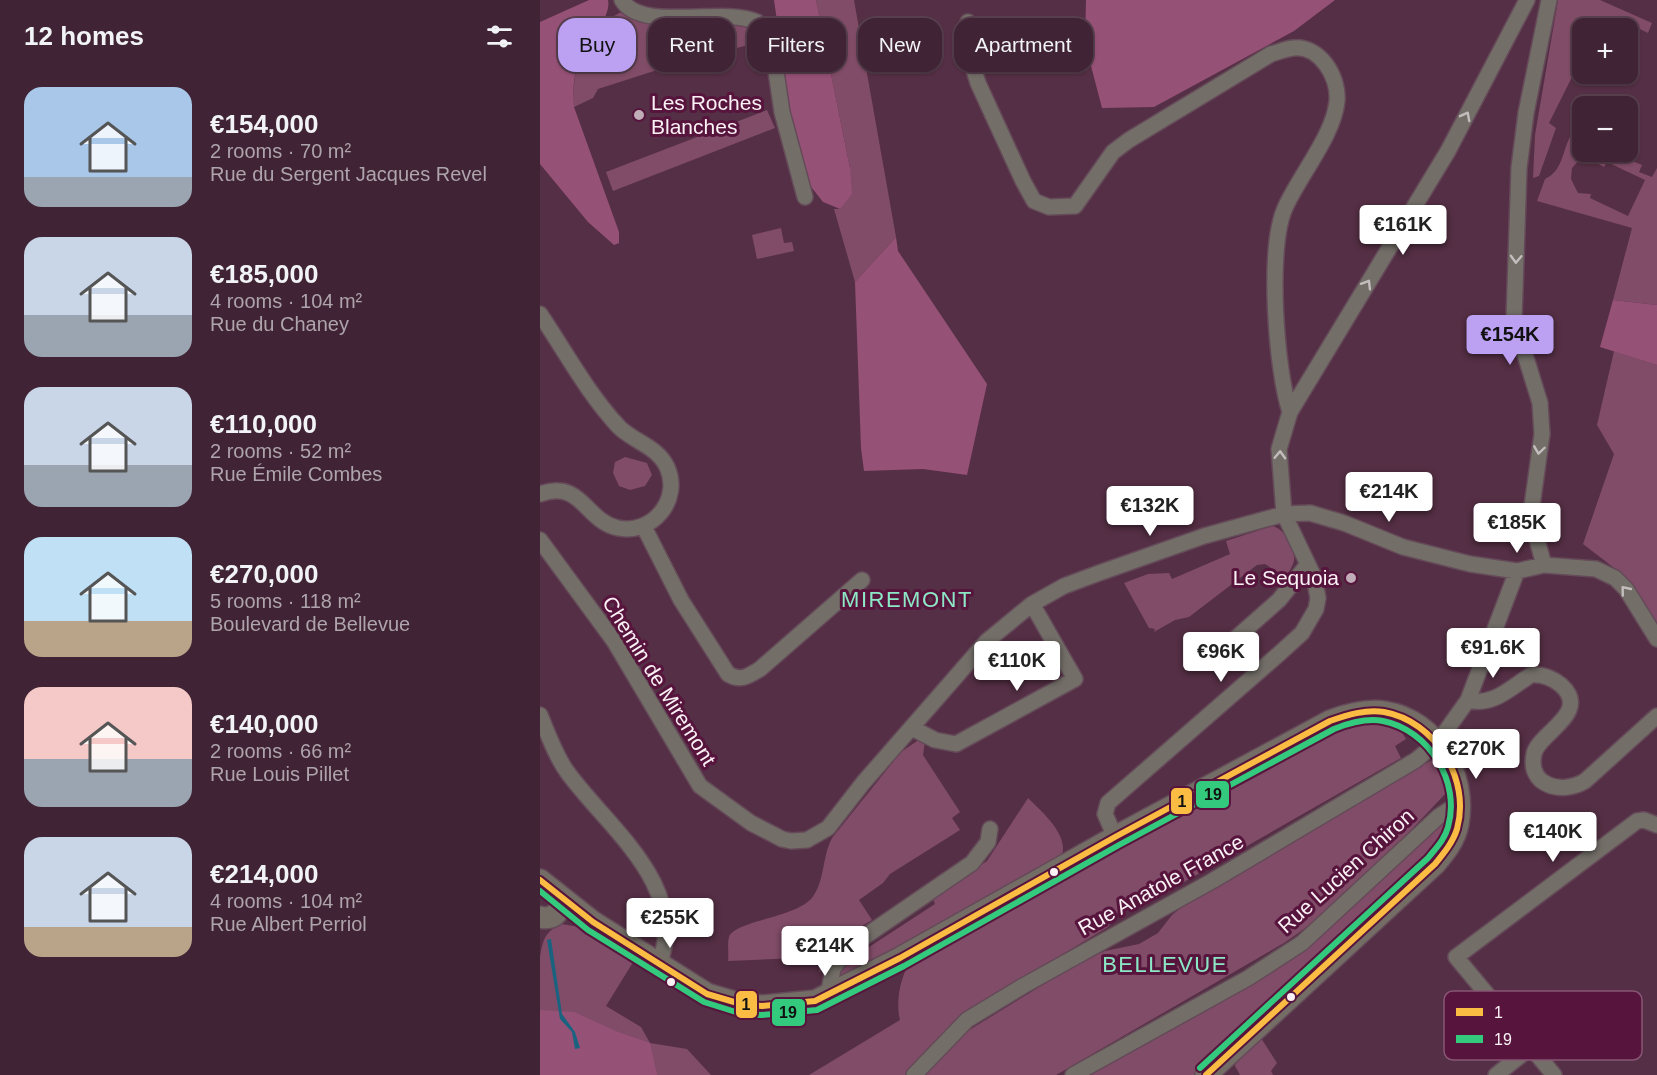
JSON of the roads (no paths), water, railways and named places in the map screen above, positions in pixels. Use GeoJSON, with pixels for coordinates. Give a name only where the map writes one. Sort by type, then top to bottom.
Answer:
{"type":"FeatureCollection","features":[{"type":"Feature","properties":{"kind":"main road"},"geometry":{"type":"LineString","coordinates":[[547,904],[593,922],[707,994],[741,1004],[776,1006],[815,1001],[1344,716],[1386,712],[1417,725],[1438,742],[1455,775],[1459,806],[1458,824],[1452,840],[1435,864],[1206,1075]]}},
{"type":"Feature","properties":{"kind":"street"},"geometry":{"type":"LineString","coordinates":[[622,0],[646,16],[685,18],[739,15],[757,22],[772,51],[783,119],[805,197]]}},
{"type":"Feature","properties":{"kind":"street"},"geometry":{"type":"LineString","coordinates":[[1116,837],[1105,814],[1108,803],[1280,653],[1311,620],[1318,598],[1308,564],[1284,514],[1279,449],[1290,412],[1448,150],[1527,0]]}},
{"type":"Feature","properties":{"kind":"street"},"geometry":{"type":"LineString","coordinates":[[1544,565],[1534,529],[1532,506],[1542,434],[1540,403],[1514,319],[1519,168],[1526,113],[1549,0]]}},
{"type":"Feature","properties":{"kind":"street"},"geometry":{"type":"LineString","coordinates":[[975,72],[982,93],[1034,201],[1049,207],[1075,206],[1113,152],[1145,129],[1271,54],[1294,48],[1310,51],[1329,67],[1334,80],[1337,102],[1323,138],[1284,212],[1276,266],[1277,322],[1283,393],[1290,412]]}},
{"type":"Feature","properties":{"kind":"street"},"geometry":{"type":"LineString","coordinates":[[540,314],[619,427],[654,451],[667,466],[671,487],[662,513],[644,527],[620,528],[609,525],[574,495],[564,490],[540,494]]}},
{"type":"Feature","properties":{"kind":"street","name":"Chemin de Miremont"},"geometry":{"type":"LineString","coordinates":[[540,540],[614,641],[700,786],[752,823],[782,839],[807,840],[828,828],[987,641],[1032,604],[1064,586],[1204,536],[1284,514],[1310,513],[1344,523],[1403,547],[1470,564],[1517,571]]}},
{"type":"Feature","properties":{"kind":"street"},"geometry":{"type":"LineString","coordinates":[[644,527],[681,600],[728,674],[736,679],[743,679],[760,669],[862,580]]}},
{"type":"Feature","properties":{"kind":"street"},"geometry":{"type":"LineString","coordinates":[[1211,660],[1279,600],[1308,564]]}},
{"type":"Feature","properties":{"kind":"street"},"geometry":{"type":"LineString","coordinates":[[1517,571],[1544,565],[1583,566],[1615,578],[1632,598],[1657,639]]}},
{"type":"Feature","properties":{"kind":"street","name":"Rue Anatole France"},"geometry":{"type":"LineString","coordinates":[[914,1075],[968,1020],[1267,849],[1416,760],[1438,742],[1468,700],[1517,571]]}},
{"type":"Feature","properties":{"kind":"street"},"geometry":{"type":"LineString","coordinates":[[912,728],[935,740],[956,744],[1075,679],[1032,604]]}},
{"type":"Feature","properties":{"kind":"street"},"geometry":{"type":"LineString","coordinates":[[1468,700],[1483,702],[1495,699],[1531,675],[1552,678],[1565,689],[1569,697],[1568,713],[1563,722],[1539,742],[1533,755],[1533,766],[1538,775],[1550,786],[1559,789],[1576,786],[1585,781],[1657,716]]}},
{"type":"Feature","properties":{"kind":"street"},"geometry":{"type":"LineString","coordinates":[[540,715],[566,770],[595,809],[629,845],[650,874],[662,900],[666,920],[666,949],[659,965]]}},
{"type":"Feature","properties":{"kind":"street","name":"Rue Lucien Chiron"},"geometry":{"type":"LineString","coordinates":[[1073,1075],[1248,978],[1302,943],[1438,817],[1453,807],[1459,806]]}},
{"type":"Feature","properties":{"kind":"street"},"geometry":{"type":"LineString","coordinates":[[1484,991],[1456,957],[1629,826],[1644,820],[1657,825]]}},
{"type":"Feature","properties":{"kind":"street"},"geometry":{"type":"LineString","coordinates":[[828,996],[833,969],[848,948],[972,863],[988,842],[990,829]]}},
{"type":"Feature","properties":{"kind":"street"},"geometry":{"type":"LineString","coordinates":[[1496,1075],[1515,1060]]}},
{"type":"Feature","properties":{"kind":"street"},"geometry":{"type":"LineString","coordinates":[[1541,1060],[1554,1075]]}},
{"type":"Feature","properties":{"kind":"water"},"geometry":{"type":"Polygon","coordinates":[[[551,939],[562,1014],[575,1032],[580,1048],[575,1049],[572,1032],[560,1019],[547,940],[551,939]]]}},
{"type":"Feature","properties":{"kind":"place","name":"Les Roches Blanches"},"geometry":{"type":"Point","coordinates":[639,115]}},
{"type":"Feature","properties":{"kind":"place","name":"Le Sequoia"},"geometry":{"type":"Point","coordinates":[1351,578]}},
{"type":"Feature","properties":{"kind":"district","name":"MIREMONT"},"geometry":{"type":"Point","coordinates":[907,599]}},
{"type":"Feature","properties":{"kind":"district","name":"BELLEVUE"},"geometry":{"type":"Point","coordinates":[1165,964]}}]}
